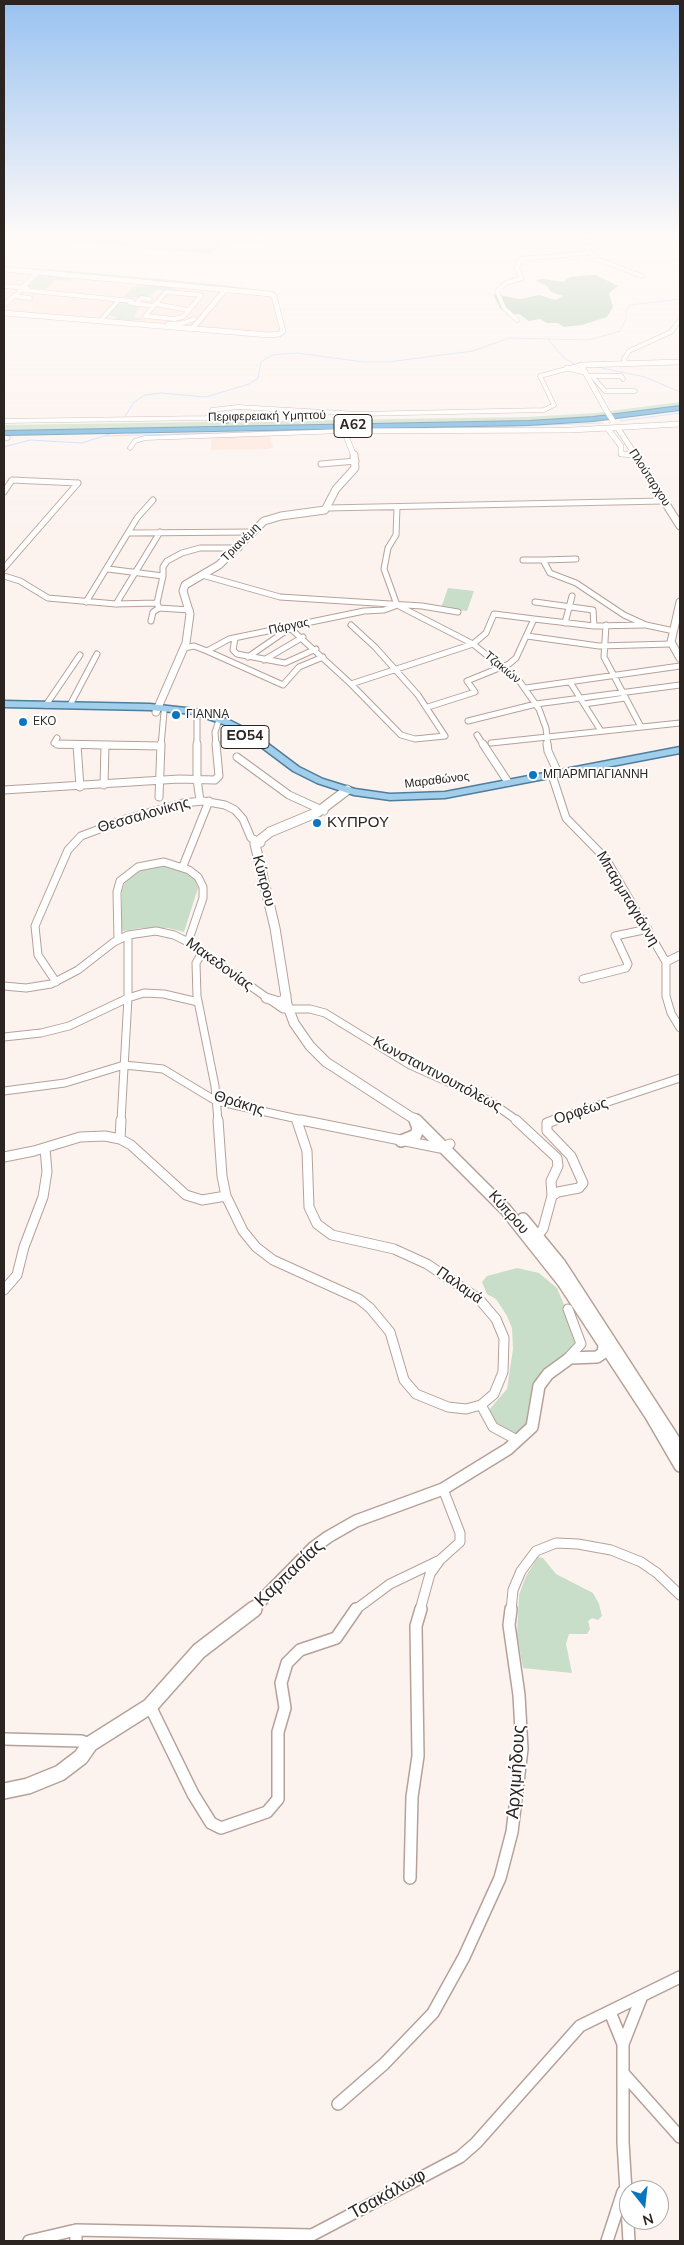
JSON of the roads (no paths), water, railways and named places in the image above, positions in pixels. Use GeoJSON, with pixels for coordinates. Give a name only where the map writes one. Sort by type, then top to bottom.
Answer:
{"type":"FeatureCollection","features":[{"type":"Feature","properties":{"kind":"highway","name":"Περιφερειακή Υμηττού"},"geometry":{"type":"LineString","coordinates":[[4,422],[226,421],[528,416],[600,411],[680,401]]}},
{"type":"Feature","properties":{"kind":"highway","name":"Περιφερειακή Υμηττού"},"geometry":{"type":"LineString","coordinates":[[5,436],[529,423],[592,420],[680,408]]}},
{"type":"Feature","properties":{"kind":"highway"},"geometry":{"type":"LineString","coordinates":[[213,416],[226,421]]}},
{"type":"Feature","properties":{"kind":"main road","name":"Μαραθώνος"},"geometry":{"type":"LineString","coordinates":[[4,706],[70,705],[200,713],[230,724],[254,737],[305,774],[343,793],[384,797],[424,797],[508,782],[680,757]]}},
{"type":"Feature","properties":{"kind":"main road","name":"Μαραθώνος"},"geometry":{"type":"LineString","coordinates":[[4,706],[160,710],[197,717],[218,723],[242,735],[305,780],[343,793],[384,802],[420,802],[680,752]]}},
{"type":"Feature","properties":{"kind":"main road"},"geometry":{"type":"LineString","coordinates":[[626,766],[680,752]]}},
{"type":"Feature","properties":{"kind":"street"},"geometry":{"type":"LineString","coordinates":[[626,364],[624,359],[629,351],[658,338]]}},
{"type":"Feature","properties":{"kind":"street"},"geometry":{"type":"LineString","coordinates":[[585,371],[591,365],[680,362]]}},
{"type":"Feature","properties":{"kind":"street"},"geometry":{"type":"LineString","coordinates":[[4,422],[120,419],[170,420],[213,416],[212,410],[215,409],[244,407],[358,414],[548,409],[554,405],[539,377],[567,368],[621,376],[622,379]]}},
{"type":"Feature","properties":{"kind":"street"},"geometry":{"type":"LineString","coordinates":[[585,371],[604,391],[635,391]]}},
{"type":"Feature","properties":{"kind":"street","name":"Πλούταρχου"},"geometry":{"type":"LineString","coordinates":[[585,371],[616,426],[680,526]]}},
{"type":"Feature","properties":{"kind":"street"},"geometry":{"type":"LineString","coordinates":[[130,448],[136,440],[145,438],[344,431],[608,429],[680,424]]}},
{"type":"Feature","properties":{"kind":"street"},"geometry":{"type":"LineString","coordinates":[[608,429],[621,446],[622,454],[634,455]]}},
{"type":"Feature","properties":{"kind":"street"},"geometry":{"type":"LineString","coordinates":[[344,431],[356,461],[355,468],[336,489],[327,508],[664,501]]}},
{"type":"Feature","properties":{"kind":"street"},"geometry":{"type":"LineString","coordinates":[[321,464],[356,461]]}},
{"type":"Feature","properties":{"kind":"street"},"geometry":{"type":"LineString","coordinates":[[4,492],[12,480],[78,483],[4,568]]}},
{"type":"Feature","properties":{"kind":"street"},"geometry":{"type":"LineString","coordinates":[[86,602],[130,533],[137,518],[153,500]]}},
{"type":"Feature","properties":{"kind":"street"},"geometry":{"type":"LineString","coordinates":[[397,507],[396,535],[388,548],[384,569],[397,605]]}},
{"type":"Feature","properties":{"kind":"street","name":"Τριανέμη"},"geometry":{"type":"LineString","coordinates":[[160,710],[184,648],[190,610],[183,591],[185,585],[219,565],[239,548],[253,532],[271,518],[321,512],[327,508]]}},
{"type":"Feature","properties":{"kind":"street"},"geometry":{"type":"LineString","coordinates":[[116,604],[160,532]]}},
{"type":"Feature","properties":{"kind":"street"},"geometry":{"type":"LineString","coordinates":[[130,533],[253,532]]}},
{"type":"Feature","properties":{"kind":"street"},"geometry":{"type":"LineString","coordinates":[[151,621],[153,612],[158,606],[163,567],[167,561],[182,553],[200,548],[239,548]]}},
{"type":"Feature","properties":{"kind":"street"},"geometry":{"type":"LineString","coordinates":[[523,560],[576,558]]}},
{"type":"Feature","properties":{"kind":"street"},"geometry":{"type":"LineString","coordinates":[[543,560],[550,573],[576,583],[614,609],[646,625]]}},
{"type":"Feature","properties":{"kind":"street"},"geometry":{"type":"LineString","coordinates":[[108,569],[163,576]]}},
{"type":"Feature","properties":{"kind":"street"},"geometry":{"type":"LineString","coordinates":[[202,575],[280,597],[397,605],[458,612]]}},
{"type":"Feature","properties":{"kind":"street"},"geometry":{"type":"LineString","coordinates":[[4,576],[20,581],[48,598],[190,610]]}},
{"type":"Feature","properties":{"kind":"street"},"geometry":{"type":"LineString","coordinates":[[565,623],[572,596]]}},
{"type":"Feature","properties":{"kind":"street"},"geometry":{"type":"LineString","coordinates":[[535,602],[594,610],[594,626]]}},
{"type":"Feature","properties":{"kind":"street"},"geometry":{"type":"LineString","coordinates":[[680,602],[671,643],[680,658]]}},
{"type":"Feature","properties":{"kind":"street","name":"Πάργας"},"geometry":{"type":"LineString","coordinates":[[207,651],[222,642],[235,638],[364,611],[384,610],[397,605]]}},
{"type":"Feature","properties":{"kind":"street","name":"Τζακιών"},"geometry":{"type":"LineString","coordinates":[[397,605],[474,644],[526,688],[536,704],[546,728],[545,736],[556,776]]}},
{"type":"Feature","properties":{"kind":"street"},"geometry":{"type":"LineString","coordinates":[[351,684],[474,644],[486,633],[494,614],[594,626],[646,625],[674,631]]}},
{"type":"Feature","properties":{"kind":"street"},"geometry":{"type":"LineString","coordinates":[[428,707],[475,692],[467,681],[503,668],[516,658],[534,619]]}},
{"type":"Feature","properties":{"kind":"street"},"geometry":{"type":"LineString","coordinates":[[248,656],[290,628],[316,649],[400,734],[415,739],[445,736],[428,707],[395,669],[351,625]]}},
{"type":"Feature","properties":{"kind":"street"},"geometry":{"type":"LineString","coordinates":[[606,625],[604,657],[640,727]]}},
{"type":"Feature","properties":{"kind":"street"},"geometry":{"type":"LineString","coordinates":[[527,636],[604,646],[680,642]]}},
{"type":"Feature","properties":{"kind":"street"},"geometry":{"type":"LineString","coordinates":[[235,638],[234,652],[299,667]]}},
{"type":"Feature","properties":{"kind":"street"},"geometry":{"type":"LineString","coordinates":[[264,660],[303,638]]}},
{"type":"Feature","properties":{"kind":"street"},"geometry":{"type":"LineString","coordinates":[[184,648],[194,646],[283,684],[299,667],[323,657]]}},
{"type":"Feature","properties":{"kind":"street"},"geometry":{"type":"LineString","coordinates":[[285,663],[316,649]]}},
{"type":"Feature","properties":{"kind":"street"},"geometry":{"type":"LineString","coordinates":[[70,705],[97,654]]}},
{"type":"Feature","properties":{"kind":"street"},"geometry":{"type":"LineString","coordinates":[[46,705],[80,655]]}},
{"type":"Feature","properties":{"kind":"street"},"geometry":{"type":"LineString","coordinates":[[526,688],[680,666]]}},
{"type":"Feature","properties":{"kind":"street"},"geometry":{"type":"LineString","coordinates":[[570,682],[601,731]]}},
{"type":"Feature","properties":{"kind":"street"},"geometry":{"type":"LineString","coordinates":[[584,704],[680,685]]}},
{"type":"Feature","properties":{"kind":"street"},"geometry":{"type":"LineString","coordinates":[[468,721],[536,704],[623,695]]}},
{"type":"Feature","properties":{"kind":"street"},"geometry":{"type":"LineString","coordinates":[[159,797],[160,710]]}},
{"type":"Feature","properties":{"kind":"street"},"geometry":{"type":"LineString","coordinates":[[197,717],[197,779],[200,801]]}},
{"type":"Feature","properties":{"kind":"street"},"geometry":{"type":"LineString","coordinates":[[4,790],[71,788],[218,778],[215,732],[218,723]]}},
{"type":"Feature","properties":{"kind":"street"},"geometry":{"type":"LineString","coordinates":[[491,743],[680,723]]}},
{"type":"Feature","properties":{"kind":"street"},"geometry":{"type":"LineString","coordinates":[[476,735],[508,782]]}},
{"type":"Feature","properties":{"kind":"street"},"geometry":{"type":"LineString","coordinates":[[58,738],[54,742],[56,745],[160,746]]}},
{"type":"Feature","properties":{"kind":"street"},"geometry":{"type":"LineString","coordinates":[[77,745],[80,787]]}},
{"type":"Feature","properties":{"kind":"street"},"geometry":{"type":"LineString","coordinates":[[104,785],[105,746]]}},
{"type":"Feature","properties":{"kind":"street"},"geometry":{"type":"LineString","coordinates":[[237,757],[282,790],[324,811]]}},
{"type":"Feature","properties":{"kind":"street","name":"Μπαρμπαγιάννη"},"geometry":{"type":"LineString","coordinates":[[556,776],[566,818],[606,859],[666,962],[666,996],[680,1028]]}},
{"type":"Feature","properties":{"kind":"street","name":"Κύπρου"},"geometry":{"type":"LineString","coordinates":[[343,793],[324,811],[259,843],[255,850],[271,910],[286,995],[293,1011],[304,1029],[327,1055],[346,1070],[419,1114],[535,1238],[575,1287],[680,1449]]}},
{"type":"Feature","properties":{"kind":"street"},"geometry":{"type":"LineString","coordinates":[[183,866],[209,801]]}},
{"type":"Feature","properties":{"kind":"street","name":"Θεσσαλονίκης"},"geometry":{"type":"LineString","coordinates":[[56,982],[38,955],[35,946],[35,926],[70,846],[83,835],[103,826],[170,806],[209,801],[235,810],[243,819],[251,838],[259,843]]}},
{"type":"Feature","properties":{"kind":"street","name":"Κύπρου"},"geometry":{"type":"LineString","coordinates":[[259,843],[282,926],[294,1022],[310,1046],[326,1062],[413,1117],[447,1145]]}},
{"type":"Feature","properties":{"kind":"street"},"geometry":{"type":"LineString","coordinates":[[118,940],[117,889],[122,878],[134,869],[152,863],[168,863],[183,866],[198,877],[204,889],[188,942]]}},
{"type":"Feature","properties":{"kind":"street"},"geometry":{"type":"LineString","coordinates":[[583,979],[628,967],[615,936],[648,929]]}},
{"type":"Feature","properties":{"kind":"street","name":"Μακεδονίας"},"geometry":{"type":"LineString","coordinates":[[5,985],[36,987],[56,982],[78,970],[118,940],[128,935],[161,931],[188,942],[282,1010],[293,1011]]}},
{"type":"Feature","properties":{"kind":"street"},"geometry":{"type":"LineString","coordinates":[[120,1139],[128,998],[128,935]]}},
{"type":"Feature","properties":{"kind":"street"},"geometry":{"type":"LineString","coordinates":[[202,953],[196,963],[198,1002],[216,1101],[219,1153],[226,1196],[243,1230],[264,1254],[279,1263],[359,1299],[379,1316],[393,1339],[404,1380],[416,1394],[448,1407],[466,1409],[481,1406],[493,1427],[517,1440]]}},
{"type":"Feature","properties":{"kind":"street"},"geometry":{"type":"LineString","coordinates":[[666,962],[680,955]]}},
{"type":"Feature","properties":{"kind":"street"},"geometry":{"type":"LineString","coordinates":[[4,1037],[41,1033],[69,1026],[128,998],[156,993],[198,1002]]}},
{"type":"Feature","properties":{"kind":"street"},"geometry":{"type":"LineString","coordinates":[[266,998],[279,1002],[284,1000],[286,995]]}},
{"type":"Feature","properties":{"kind":"street","name":"Κωνσταντινουπόλεως"},"geometry":{"type":"LineString","coordinates":[[293,1011],[310,1009],[324,1013],[410,1065],[488,1100],[508,1113],[553,1152],[557,1158],[558,1166],[551,1181],[552,1196]]}},
{"type":"Feature","properties":{"kind":"street","name":"Θράκης"},"geometry":{"type":"LineString","coordinates":[[4,1091],[40,1088],[65,1083],[124,1065],[163,1069],[216,1101],[297,1121],[401,1141],[447,1145]]}},
{"type":"Feature","properties":{"kind":"street","name":"Ορφέως"},"geometry":{"type":"LineString","coordinates":[[552,1196],[558,1192],[579,1188],[584,1182],[571,1156],[547,1130],[547,1123],[680,1078]]}},
{"type":"Feature","properties":{"kind":"street"},"geometry":{"type":"LineString","coordinates":[[401,1141],[416,1135],[418,1128],[413,1117]]}},
{"type":"Feature","properties":{"kind":"street","name":"Παλαμά"},"geometry":{"type":"LineString","coordinates":[[297,1121],[307,1151],[309,1208],[317,1224],[332,1235],[394,1249],[427,1264],[479,1299],[496,1319],[504,1338],[503,1372],[494,1394],[481,1406]]}},
{"type":"Feature","properties":{"kind":"street"},"geometry":{"type":"LineString","coordinates":[[4,1157],[88,1136],[120,1139],[131,1145],[186,1195],[202,1200],[226,1196]]}},
{"type":"Feature","properties":{"kind":"street"},"geometry":{"type":"LineString","coordinates":[[4,1290],[17,1275],[24,1247],[43,1197],[47,1172],[45,1148]]}},
{"type":"Feature","properties":{"kind":"street"},"geometry":{"type":"LineString","coordinates":[[535,1238],[543,1229],[552,1196]]}},
{"type":"Feature","properties":{"kind":"street","name":"Κύπρου"},"geometry":{"type":"LineString","coordinates":[[535,1238],[680,1466]]}},
{"type":"Feature","properties":{"kind":"street","name":"Καρπασίας"},"geometry":{"type":"LineString","coordinates":[[4,1791],[28,1786],[60,1773],[81,1757],[90,1744],[150,1706],[199,1651],[258,1606],[321,1542],[356,1521],[444,1488],[508,1449],[532,1427],[537,1394],[542,1380],[566,1360],[580,1344],[568,1309]]}},
{"type":"Feature","properties":{"kind":"street"},"geometry":{"type":"LineString","coordinates":[[566,1360],[598,1357],[603,1353],[604,1346]]}},
{"type":"Feature","properties":{"kind":"street"},"geometry":{"type":"LineString","coordinates":[[410,1878],[412,1797],[418,1756],[416,1626],[430,1574],[440,1560],[461,1539],[444,1488]]}},
{"type":"Feature","properties":{"kind":"street","name":"Αρχιμήδους"},"geometry":{"type":"LineString","coordinates":[[338,2104],[384,2064],[433,2012],[476,1934],[500,1878],[512,1832],[522,1749],[519,1695],[509,1625],[512,1590],[521,1571],[536,1551],[545,1546],[556,1543],[578,1544],[611,1550],[640,1562],[657,1573],[680,1595]]}},
{"type":"Feature","properties":{"kind":"street"},"geometry":{"type":"LineString","coordinates":[[150,1706],[194,1794],[211,1823],[221,1828],[267,1812],[278,1799],[278,1732],[284,1708],[281,1682],[287,1663],[300,1650],[336,1638],[356,1609],[390,1584],[426,1565],[440,1560]]}},
{"type":"Feature","properties":{"kind":"street"},"geometry":{"type":"LineString","coordinates":[[4,1738],[81,1741],[90,1744]]}},
{"type":"Feature","properties":{"kind":"street","name":"Τσακάλωφ"},"geometry":{"type":"LineString","coordinates":[[29,2241],[76,2236],[209,2237],[312,2235],[460,2157],[481,2138],[580,2026],[642,1996],[666,1982],[680,1977]]}},
{"type":"Feature","properties":{"kind":"street"},"geometry":{"type":"LineString","coordinates":[[625,2180],[623,2044],[642,1996]]}},
{"type":"Feature","properties":{"kind":"street"},"geometry":{"type":"LineString","coordinates":[[610,2012],[623,2044]]}},
{"type":"Feature","properties":{"kind":"street"},"geometry":{"type":"LineString","coordinates":[[623,2073],[680,2137]]}},
{"type":"Feature","properties":{"kind":"street"},"geometry":{"type":"LineString","coordinates":[[607,2241],[619,2207]]}},
{"type":"Feature","properties":{"kind":"waterway"},"geometry":{"type":"LineString","coordinates":[[124,418],[134,402],[145,395],[161,393],[206,397],[249,384],[258,378],[261,362],[272,355],[297,353],[364,362],[388,362],[473,351],[509,338],[589,340],[597,338]]}},
{"type":"Feature","properties":{"kind":"waterway"},"geometry":{"type":"LineString","coordinates":[[548,339],[565,359],[577,365]]}},
{"type":"Feature","properties":{"kind":"waterway"},"geometry":{"type":"LineString","coordinates":[[597,367],[645,377],[680,392]]}},
{"type":"Feature","properties":{"kind":"waterway"},"geometry":{"type":"LineString","coordinates":[[620,421],[680,413]]}},
{"type":"Feature","properties":{"kind":"waterway"},"geometry":{"type":"LineString","coordinates":[[468,428],[603,423]]}},
{"type":"Feature","properties":{"kind":"waterway"},"geometry":{"type":"LineString","coordinates":[[105,436],[288,431]]}},
{"type":"Feature","properties":{"kind":"waterway"},"geometry":{"type":"LineString","coordinates":[[4,447],[30,440],[82,443],[110,434]]}},
{"type":"Feature","properties":{"kind":"place","name":"ΓΙΑΝΝΑ"},"geometry":{"type":"Point","coordinates":[176,715]}},
{"type":"Feature","properties":{"kind":"place","name":"EKO"},"geometry":{"type":"Point","coordinates":[23,722]}},
{"type":"Feature","properties":{"kind":"place","name":"ΜΠΑΡΜΠΑΓΙΑΝΝΗ"},"geometry":{"type":"Point","coordinates":[533,775]}},
{"type":"Feature","properties":{"kind":"place","name":"ΚΥΠΡΟΥ"},"geometry":{"type":"Point","coordinates":[317,823]}}]}
